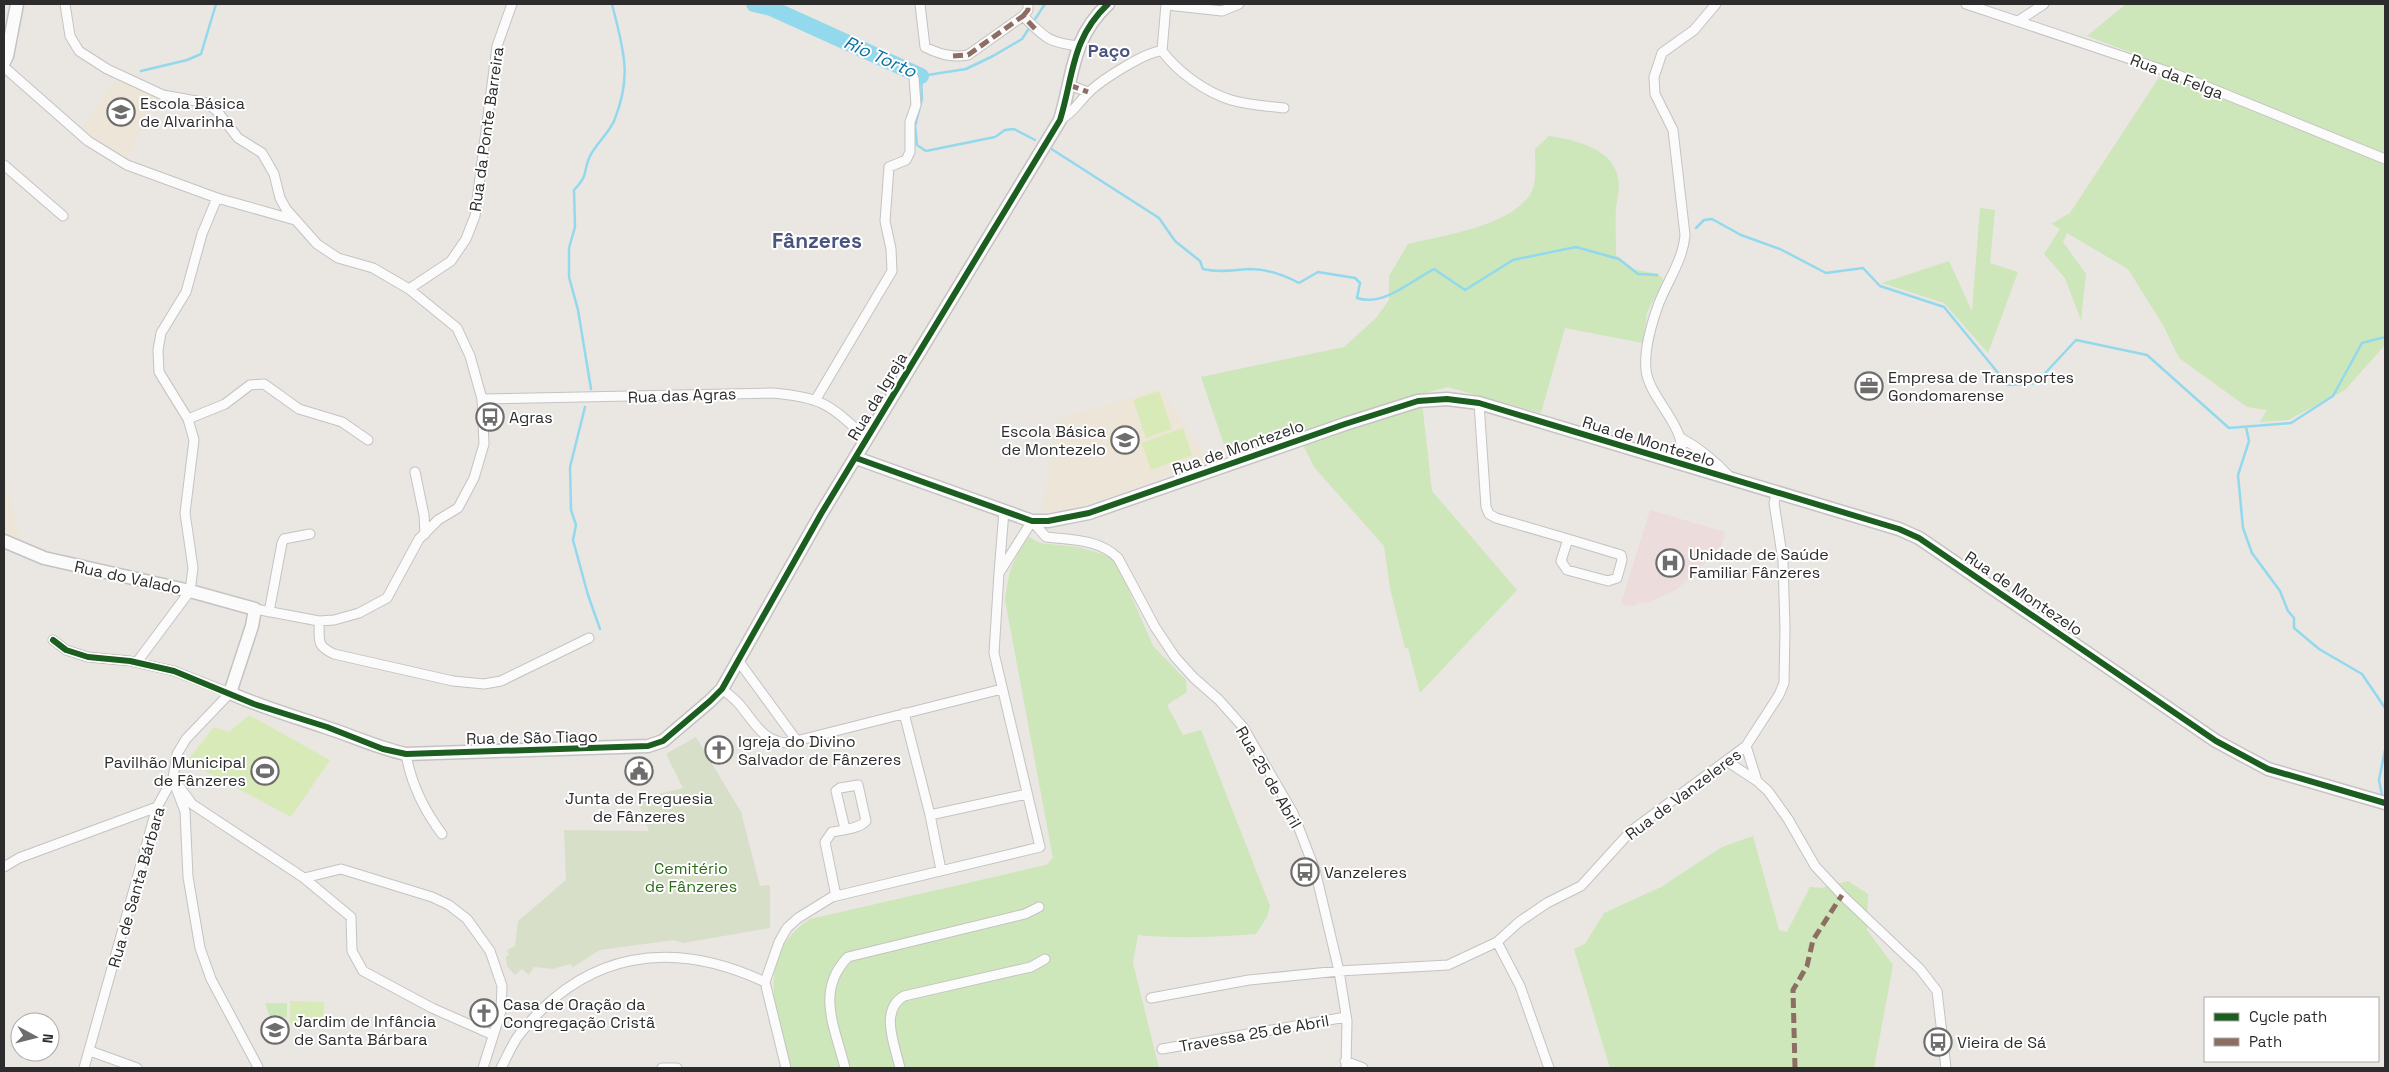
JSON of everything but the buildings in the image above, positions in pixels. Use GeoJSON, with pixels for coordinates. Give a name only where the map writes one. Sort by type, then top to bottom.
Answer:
{"type":"FeatureCollection","features":[{"type":"Feature","properties":{"kind":"street"},"geometry":{"type":"LineString","coordinates":[[4,62],[7,56],[17,4]]}},
{"type":"Feature","properties":{"kind":"street"},"geometry":{"type":"LineString","coordinates":[[65,4],[70,36],[79,51],[107,69],[164,94],[207,103],[218,111],[238,138],[262,152],[274,174],[280,198],[316,244],[338,258],[373,268],[409,289],[457,328],[470,356],[482,400],[484,444],[474,478],[458,508],[438,520],[419,539],[387,598],[360,613],[334,620],[319,621],[255,609]]}},
{"type":"Feature","properties":{"kind":"street","name":"Rua da Ponte Barreira"},"geometry":{"type":"LineString","coordinates":[[409,289],[451,261],[466,239],[472,224],[497,46],[512,4]]}},
{"type":"Feature","properties":{"kind":"street"},"geometry":{"type":"LineString","coordinates":[[920,4],[925,47],[941,54],[953,56],[968,55],[1023,16],[1028,10],[1028,4]]}},
{"type":"Feature","properties":{"kind":"street","name":"Rua da Igreja"},"geometry":{"type":"LineString","coordinates":[[722,689],[737,659],[867,439],[1060,120],[1078,46],[1087,27],[1108,4]]}},
{"type":"Feature","properties":{"kind":"street"},"geometry":{"type":"LineString","coordinates":[[1239,4],[1222,11],[1167,4],[1162,51],[1174,66],[1212,92],[1231,100],[1284,108]]}},
{"type":"Feature","properties":{"kind":"street"},"geometry":{"type":"LineString","coordinates":[[1677,464],[1683,451],[1681,438],[1646,371],[1649,339],[1659,303],[1684,249],[1685,235],[1673,130],[1655,94],[1654,77],[1662,53],[1694,30],[1716,4]]}},
{"type":"Feature","properties":{"kind":"street","name":"Rua da Felga"},"geometry":{"type":"LineString","coordinates":[[1966,4],[2178,75],[2385,159]]}},
{"type":"Feature","properties":{"kind":"street"},"geometry":{"type":"LineString","coordinates":[[2018,21],[2044,4]]}},
{"type":"Feature","properties":{"kind":"street"},"geometry":{"type":"LineString","coordinates":[[1023,16],[1055,43],[1078,46]]}},
{"type":"Feature","properties":{"kind":"street"},"geometry":{"type":"LineString","coordinates":[[1060,120],[1071,114],[1088,92],[1114,73],[1149,53],[1162,51]]}},
{"type":"Feature","properties":{"kind":"street"},"geometry":{"type":"LineString","coordinates":[[4,67],[88,141],[128,165],[218,198],[296,220]]}},
{"type":"Feature","properties":{"kind":"street"},"geometry":{"type":"LineString","coordinates":[[816,399],[892,271],[891,249],[885,221],[889,167],[906,160],[910,152],[910,122],[916,105],[914,78]]}},
{"type":"Feature","properties":{"kind":"street"},"geometry":{"type":"LineString","coordinates":[[1069,85],[1088,92]]}},
{"type":"Feature","properties":{"kind":"street"},"geometry":{"type":"LineString","coordinates":[[4,165],[63,216]]}},
{"type":"Feature","properties":{"kind":"street"},"geometry":{"type":"LineString","coordinates":[[137,662],[190,591],[193,568],[185,513],[194,440],[188,419],[159,372],[158,350],[161,333],[186,292],[202,234],[218,198]]}},
{"type":"Feature","properties":{"kind":"street"},"geometry":{"type":"LineString","coordinates":[[188,419],[225,404],[250,385],[264,384],[299,409],[342,422],[368,440]]}},
{"type":"Feature","properties":{"kind":"street","name":"Rua das Agras"},"geometry":{"type":"LineString","coordinates":[[482,400],[772,393],[799,395],[816,399],[838,411],[867,439]]}},
{"type":"Feature","properties":{"kind":"street","name":"Rua de Montezelo"},"geometry":{"type":"LineString","coordinates":[[856,458],[1032,521],[1048,521],[1089,513],[1344,424],[1418,401],[1447,399],[1479,404],[1776,494],[1899,529],[1919,538],[2216,741],[2268,769],[2385,803]]}},
{"type":"Feature","properties":{"kind":"street"},"geometry":{"type":"LineString","coordinates":[[1479,404],[1486,506],[1489,514],[1496,518],[1568,539],[1621,555],[1622,560],[1617,578],[1608,581],[1567,570],[1561,561],[1568,539]]}},
{"type":"Feature","properties":{"kind":"street"},"geometry":{"type":"LineString","coordinates":[[1681,438],[1691,443],[1719,465],[1734,481]]}},
{"type":"Feature","properties":{"kind":"street"},"geometry":{"type":"LineString","coordinates":[[415,472],[424,515],[425,534]]}},
{"type":"Feature","properties":{"kind":"street","name":"Rua de Vanzeleres"},"geometry":{"type":"LineString","coordinates":[[1151,998],[1249,980],[1339,971],[1448,965],[1498,942],[1519,922],[1540,908],[1581,886],[1630,831],[1677,796],[1728,762],[1746,746],[1779,695],[1784,683],[1785,629],[1783,561],[1775,517],[1776,494]]}},
{"type":"Feature","properties":{"kind":"street"},"geometry":{"type":"LineString","coordinates":[[786,1068],[765,982],[779,942],[787,928],[809,910],[836,896],[1040,847],[994,653],[1004,511]]}},
{"type":"Feature","properties":{"kind":"street"},"geometry":{"type":"LineString","coordinates":[[999,573],[1032,521]]}},
{"type":"Feature","properties":{"kind":"street","name":"Rua 25 de Abril"},"geometry":{"type":"LineString","coordinates":[[1032,521],[1046,537],[1092,543],[1111,551],[1118,558],[1155,627],[1175,657],[1194,678],[1219,700],[1243,727],[1293,814],[1315,870],[1339,971],[1346,1017],[1345,1065]]}},
{"type":"Feature","properties":{"kind":"street"},"geometry":{"type":"LineString","coordinates":[[269,612],[284,539],[310,534]]}},
{"type":"Feature","properties":{"kind":"street","name":"Rua do Valado"},"geometry":{"type":"LineString","coordinates":[[4,541],[44,558],[190,591],[255,609]]}},
{"type":"Feature","properties":{"kind":"street","name":"Rua de Santa Bárbara"},"geometry":{"type":"LineString","coordinates":[[84,1068],[90,1052],[156,807],[173,778],[177,754],[186,739],[230,693],[252,626],[255,609]]}},
{"type":"Feature","properties":{"kind":"street"},"geometry":{"type":"LineString","coordinates":[[319,621],[319,644],[322,649],[334,654],[453,681],[484,684],[501,681],[590,638]]}},
{"type":"Feature","properties":{"kind":"street"},"geometry":{"type":"LineString","coordinates":[[53,640],[66,650],[88,657],[137,662],[194,678],[230,693]]}},
{"type":"Feature","properties":{"kind":"street"},"geometry":{"type":"LineString","coordinates":[[737,659],[797,741]]}},
{"type":"Feature","properties":{"kind":"street"},"geometry":{"type":"LineString","coordinates":[[722,689],[738,703],[760,732],[772,741],[788,743],[1002,689]]}},
{"type":"Feature","properties":{"kind":"street","name":"Rua de São Tiago"},"geometry":{"type":"LineString","coordinates":[[230,693],[254,704],[327,727],[383,749],[406,754],[648,746],[664,741],[722,689]]}},
{"type":"Feature","properties":{"kind":"street"},"geometry":{"type":"LineString","coordinates":[[904,714],[930,815],[941,870]]}},
{"type":"Feature","properties":{"kind":"street"},"geometry":{"type":"LineString","coordinates":[[1746,746],[1757,781]]}},
{"type":"Feature","properties":{"kind":"street"},"geometry":{"type":"LineString","coordinates":[[406,754],[408,767],[420,800],[442,834]]}},
{"type":"Feature","properties":{"kind":"street"},"geometry":{"type":"LineString","coordinates":[[1728,762],[1757,781],[1768,791],[1788,820],[1815,866],[1842,896],[1920,969],[1937,991],[1946,1068]]}},
{"type":"Feature","properties":{"kind":"street"},"geometry":{"type":"LineString","coordinates":[[173,778],[192,804],[304,878],[351,917],[352,951],[363,971],[432,1008],[493,1035]]}},
{"type":"Feature","properties":{"kind":"street"},"geometry":{"type":"LineString","coordinates":[[173,778],[185,812],[188,877],[200,948],[211,979],[258,1068]]}},
{"type":"Feature","properties":{"kind":"street"},"geometry":{"type":"LineString","coordinates":[[836,896],[825,842],[832,832],[860,826],[866,821],[858,786],[840,788],[836,791],[845,829]]}},
{"type":"Feature","properties":{"kind":"street"},"geometry":{"type":"LineString","coordinates":[[930,815],[1027,794]]}},
{"type":"Feature","properties":{"kind":"street"},"geometry":{"type":"LineString","coordinates":[[4,867],[18,858],[156,807]]}},
{"type":"Feature","properties":{"kind":"street"},"geometry":{"type":"LineString","coordinates":[[304,878],[341,869],[432,897],[449,905],[467,920],[490,951],[502,986],[501,1011],[485,1067]]}},
{"type":"Feature","properties":{"kind":"street"},"geometry":{"type":"LineString","coordinates":[[845,1068],[828,997],[837,968],[848,957],[1025,914],[1039,907]]}},
{"type":"Feature","properties":{"kind":"street"},"geometry":{"type":"LineString","coordinates":[[1498,942],[1520,986],[1549,1068]]}},
{"type":"Feature","properties":{"kind":"street"},"geometry":{"type":"LineString","coordinates":[[501,1068],[518,1036],[546,1004],[577,980],[612,965],[643,958],[682,957],[740,970],[765,982]]}},
{"type":"Feature","properties":{"kind":"street"},"geometry":{"type":"LineString","coordinates":[[900,1068],[889,1017],[897,1000],[904,996],[1031,966],[1045,958]]}},
{"type":"Feature","properties":{"kind":"street","name":"Travessa 25 de Abril"},"geometry":{"type":"LineString","coordinates":[[1162,1049],[1346,1017]]}},
{"type":"Feature","properties":{"kind":"street"},"geometry":{"type":"LineString","coordinates":[[90,1052],[137,1068]]}},
{"type":"Feature","properties":{"kind":"street"},"geometry":{"type":"LineString","coordinates":[[1345,1065],[1363,1068]]}},
{"type":"Feature","properties":{"kind":"street"},"geometry":{"type":"LineString","coordinates":[[662,1068],[676,1068]]}},
{"type":"Feature","properties":{"kind":"shaded area","name":"Escola Básica de Alvarinha"},"geometry":{"type":"Polygon","coordinates":[[[118,77],[157,96],[127,159],[82,128],[118,77]]]}},
{"type":"Feature","properties":{"kind":"shaded area","name":"Escola Básica de Montezelo"},"geometry":{"type":"Polygon","coordinates":[[[1160,389],[1210,462],[1197,463],[1083,507],[1042,511],[1058,419],[1160,389]]]}},
{"type":"Feature","properties":{"kind":"shaded area"},"geometry":{"type":"Polygon","coordinates":[[[5,481],[23,545],[4,537],[5,481]]]}},
{"type":"Feature","properties":{"kind":"shaded area","name":"Unidade de Saúde Familiar Fânzeres"},"geometry":{"type":"Polygon","coordinates":[[[1650,510],[1725,532],[1720,553],[1713,555],[1676,590],[1646,603],[1640,602],[1634,606],[1621,604],[1650,510]]]}},
{"type":"Feature","properties":{"kind":"green space"},"geometry":{"type":"Polygon","coordinates":[[[2126,4],[2385,4],[2385,345],[2345,390],[2288,420],[2260,422],[2267,410],[2247,407],[2179,358],[2163,325],[2128,269],[2067,233],[2063,242],[2086,274],[2081,320],[2065,278],[2044,254],[2060,229],[2051,224],[2070,213],[2162,73],[2161,64],[2087,36],[2126,4]]]}},
{"type":"Feature","properties":{"kind":"green space"},"geometry":{"type":"Polygon","coordinates":[[[1549,136],[1571,140],[1594,148],[1611,163],[1617,173],[1619,185],[1616,214],[1616,255],[1632,269],[1658,274],[1664,281],[1647,312],[1643,343],[1565,328],[1541,413],[1448,387],[1421,394],[1432,491],[1517,590],[1420,693],[1408,648],[1405,648],[1390,588],[1384,546],[1314,467],[1302,443],[1233,471],[1201,377],[1344,347],[1376,318],[1389,300],[1389,276],[1408,244],[1458,233],[1494,221],[1510,213],[1523,203],[1534,187],[1535,149],[1549,136]]]}},
{"type":"Feature","properties":{"kind":"green space"},"geometry":{"type":"Polygon","coordinates":[[[1980,208],[1995,210],[1990,263],[2018,272],[1988,353],[1944,303],[1882,283],[1949,261],[1972,311],[1980,208]]]}},
{"type":"Feature","properties":{"kind":"green space"},"geometry":{"type":"Polygon","coordinates":[[[1159,391],[1172,429],[1146,438],[1133,400],[1159,391]]]}},
{"type":"Feature","properties":{"kind":"green space"},"geometry":{"type":"Polygon","coordinates":[[[1183,428],[1192,455],[1151,470],[1142,443],[1183,428]]]}},
{"type":"Feature","properties":{"kind":"green space"},"geometry":{"type":"Polygon","coordinates":[[[1029,537],[1040,543],[1078,547],[1109,556],[1120,570],[1153,646],[1186,680],[1187,692],[1167,705],[1183,735],[1201,730],[1270,906],[1267,917],[1256,934],[1197,937],[1138,935],[1133,963],[1159,1068],[789,1068],[775,1007],[775,968],[781,950],[792,934],[810,919],[1046,865],[1053,858],[1005,600],[1012,567],[1018,553],[1029,537]]]}},
{"type":"Feature","properties":{"kind":"green space","name":"Pavilhão Municipal de Fânzeres"},"geometry":{"type":"Polygon","coordinates":[[[249,715],[330,760],[291,817],[187,761],[214,727],[229,732],[249,715]]]}},
{"type":"Feature","properties":{"kind":"green space","name":"Cemitério de Fânzeres"},"geometry":{"type":"Polygon","coordinates":[[[696,737],[741,812],[760,886],[770,885],[770,928],[683,943],[674,940],[600,950],[573,967],[570,964],[553,969],[534,967],[529,975],[522,969],[515,975],[507,966],[506,956],[509,955],[507,950],[515,946],[518,921],[566,880],[564,830],[649,831],[637,799],[683,788],[666,754],[696,737]]]}},
{"type":"Feature","properties":{"kind":"green space"},"geometry":{"type":"Polygon","coordinates":[[[1753,836],[1779,930],[1787,932],[1810,887],[1822,888],[1848,881],[1868,894],[1867,930],[1893,965],[1874,1068],[1610,1068],[1574,949],[1585,944],[1604,913],[1661,887],[1722,847],[1753,836]]]}},
{"type":"Feature","properties":{"kind":"green space"},"geometry":{"type":"Polygon","coordinates":[[[290,1001],[324,1002],[323,1024],[290,1023],[290,1001]]]}},
{"type":"Feature","properties":{"kind":"green space"},"geometry":{"type":"Polygon","coordinates":[[[265,1003],[287,1003],[287,1017],[270,1017],[265,1003]]]}},
{"type":"Feature","properties":{"kind":"waterway"},"geometry":{"type":"LineString","coordinates":[[141,71],[187,60],[201,54],[216,4]]}},
{"type":"Feature","properties":{"kind":"waterway"},"geometry":{"type":"LineString","coordinates":[[591,389],[578,310],[569,277],[569,248],[575,227],[574,190],[584,176],[593,152],[614,121],[623,90],[624,62],[620,35],[612,4]]}},
{"type":"Feature","properties":{"kind":"waterway","name":"Rio Torto"},"geometry":{"type":"LineString","coordinates":[[754,4],[771,8],[921,76]]}},
{"type":"Feature","properties":{"kind":"waterway"},"geometry":{"type":"LineString","coordinates":[[1035,140],[1014,129],[1005,130],[995,137],[926,151],[917,145],[915,126],[922,99],[921,76],[966,69],[993,56],[1022,39],[1045,4]]}},
{"type":"Feature","properties":{"kind":"waterway"},"geometry":{"type":"LineString","coordinates":[[1050,148],[1159,218],[1175,241],[1200,261],[1203,269],[1221,271],[1263,270],[1282,275],[1299,283],[1318,272],[1355,278],[1360,283],[1357,298],[1367,300],[1387,296],[1434,269],[1465,290],[1513,260],[1576,247],[1619,259],[1638,274],[1657,275]]}},
{"type":"Feature","properties":{"kind":"waterway"},"geometry":{"type":"LineString","coordinates":[[1696,228],[1704,220],[1712,219],[1741,235],[1780,249],[1826,273],[1863,268],[1880,286],[1944,307],[2008,385],[2036,383],[2076,340],[2147,355],[2229,428],[2291,423],[2333,396],[2362,343],[2385,337]]}},
{"type":"Feature","properties":{"kind":"waterway"},"geometry":{"type":"LineString","coordinates":[[585,407],[570,467],[571,510],[576,525],[573,540],[588,595],[600,629]]}},
{"type":"Feature","properties":{"kind":"waterway"},"geometry":{"type":"LineString","coordinates":[[2246,427],[2249,441],[2238,475],[2243,528],[2252,553],[2280,591],[2288,611],[2294,618],[2294,628],[2319,649],[2362,674],[2385,708]]}},
{"type":"Feature","properties":{"kind":"waterway"},"geometry":{"type":"LineString","coordinates":[[2382,795],[2379,780],[2385,750]]}},
{"type":"Feature","properties":{"kind":"marked path"},"geometry":{"type":"LineString","coordinates":[[1023,16],[1028,10],[1028,4]]}},
{"type":"Feature","properties":{"kind":"marked path"},"geometry":{"type":"LineString","coordinates":[[953,56],[968,55],[1023,16],[1038,32]]}},
{"type":"Feature","properties":{"kind":"marked path"},"geometry":{"type":"LineString","coordinates":[[1069,85],[1088,92]]}},
{"type":"Feature","properties":{"kind":"marked path"},"geometry":{"type":"LineString","coordinates":[[1795,1068],[1793,990],[1807,966],[1813,940],[1842,895]]}},
{"type":"Feature","properties":{"kind":"cycle path"},"geometry":{"type":"LineString","coordinates":[[53,640],[66,650],[88,657],[130,661],[174,671],[254,704],[327,727],[383,749],[406,754],[648,746],[663,741],[722,689],[821,514],[1060,120],[1080,44],[1096,17],[1108,4]]}},
{"type":"Feature","properties":{"kind":"cycle path"},"geometry":{"type":"LineString","coordinates":[[856,458],[1032,521],[1048,521],[1089,513],[1345,424],[1418,401],[1447,399],[1479,403],[1899,529],[1919,538],[2216,741],[2268,769],[2385,803]]}},
{"type":"Feature","properties":{"kind":"place","name":"Escola Básica de Alvarinha"},"geometry":{"type":"Point","coordinates":[121,112]}},
{"type":"Feature","properties":{"kind":"place","name":"Empresa de Transportes Gondomarense"},"geometry":{"type":"Point","coordinates":[1869,386]}},
{"type":"Feature","properties":{"kind":"place","name":"Agras"},"geometry":{"type":"Point","coordinates":[490,417]}},
{"type":"Feature","properties":{"kind":"place","name":"Escola Básica de Montezelo"},"geometry":{"type":"Point","coordinates":[1125,440]}},
{"type":"Feature","properties":{"kind":"place","name":"Unidade de Saúde Familiar Fânzeres"},"geometry":{"type":"Point","coordinates":[1670,563]}},
{"type":"Feature","properties":{"kind":"place","name":"Igreja do Divino Salvador de Fânzeres"},"geometry":{"type":"Point","coordinates":[719,750]}},
{"type":"Feature","properties":{"kind":"place","name":"Pavilhão Municipal de Fânzeres"},"geometry":{"type":"Point","coordinates":[265,771]}},
{"type":"Feature","properties":{"kind":"place","name":"Junta de Freguesia de Fânzeres"},"geometry":{"type":"Point","coordinates":[639,771]}},
{"type":"Feature","properties":{"kind":"place","name":"Vanzeleres"},"geometry":{"type":"Point","coordinates":[1305,872]}},
{"type":"Feature","properties":{"kind":"place","name":"Casa de Oração da Congregação Cristã"},"geometry":{"type":"Point","coordinates":[484,1013]}},
{"type":"Feature","properties":{"kind":"place","name":"Jardim de Infância de Santa Bárbara"},"geometry":{"type":"Point","coordinates":[275,1030]}},
{"type":"Feature","properties":{"kind":"place","name":"Vieira de Sá"},"geometry":{"type":"Point","coordinates":[1938,1042]}},
{"type":"Feature","properties":{"kind":"district","name":"Paço"},"geometry":{"type":"Point","coordinates":[1109,51]}},
{"type":"Feature","properties":{"kind":"district","name":"Fânzeres"},"geometry":{"type":"Point","coordinates":[817,241]}}]}
